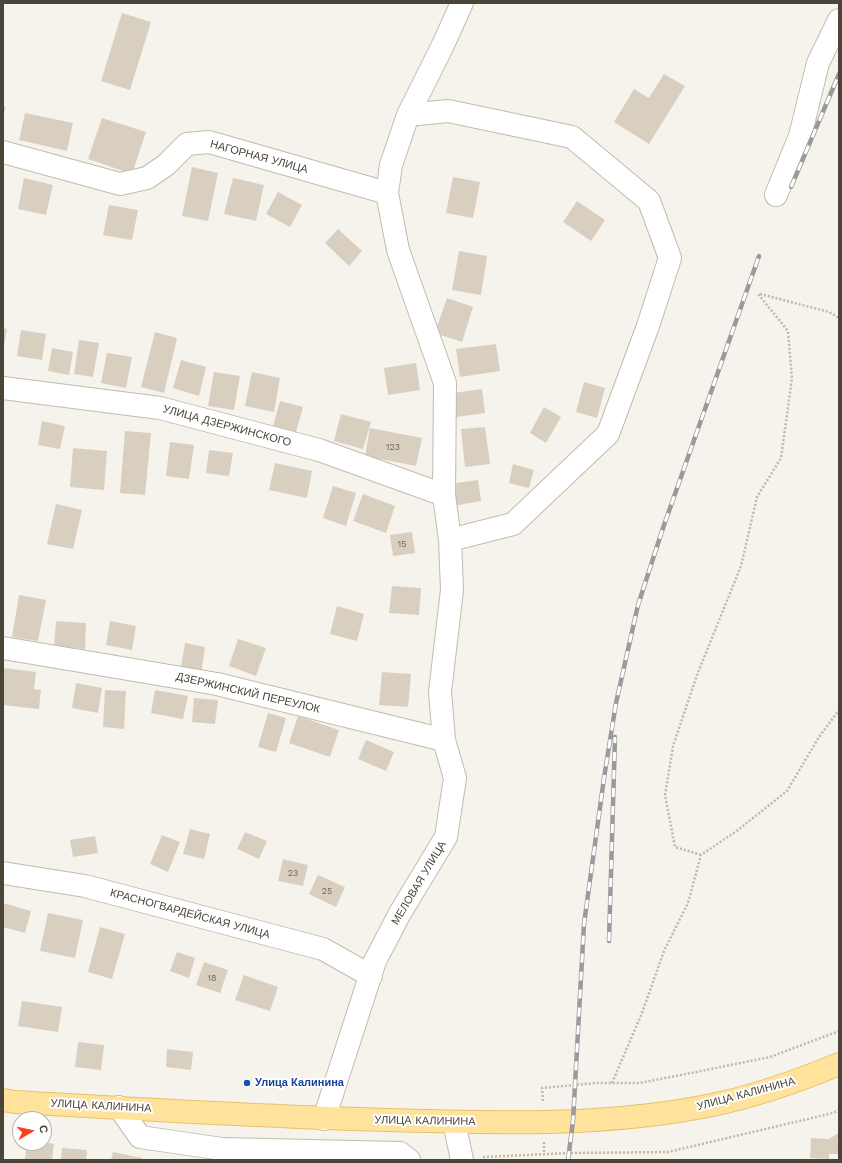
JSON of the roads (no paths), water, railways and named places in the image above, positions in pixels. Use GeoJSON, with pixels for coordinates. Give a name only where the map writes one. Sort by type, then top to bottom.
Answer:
{"type":"FeatureCollection","features":[{"type":"Feature","properties":{"kind":"main road","name":"УЛИЦА КАЛИНИНА"},"geometry":{"type":"LineString","coordinates":[[3,1100],[15,1102],[324,1119],[454,1122],[574,1121],[632,1117],[712,1105],[791,1083],[839,1064]]}},
{"type":"Feature","properties":{"kind":"street","name":"МЕЛОВАЯ УЛИЦА"},"geometry":{"type":"LineString","coordinates":[[324,1119],[375,961],[400,913],[446,837],[456,778],[444,740],[440,692],[452,590],[450,540],[444,495],[445,384],[398,250],[387,193],[391,165],[408,115],[462,3]]}},
{"type":"Feature","properties":{"kind":"street"},"geometry":{"type":"LineString","coordinates":[[776,194],[800,136],[818,63],[839,20]]}},
{"type":"Feature","properties":{"kind":"street"},"geometry":{"type":"LineString","coordinates":[[408,115],[448,111],[572,137],[648,201],[670,258],[648,326],[608,434],[514,524],[450,540]]}},
{"type":"Feature","properties":{"kind":"street","name":"НАГОРНАЯ УЛИЦА"},"geometry":{"type":"LineString","coordinates":[[3,152],[120,184],[147,178],[166,164],[187,144],[209,142],[387,193]]}},
{"type":"Feature","properties":{"kind":"street","name":"УЛИЦА ДЗЕРЖИНСКОГО"},"geometry":{"type":"LineString","coordinates":[[3,388],[160,408],[319,450],[444,495]]}},
{"type":"Feature","properties":{"kind":"street","name":"ДЗЕРЖИНСКИЙ ПЕРЕУЛОК"},"geometry":{"type":"LineString","coordinates":[[3,648],[217,684],[444,740]]}},
{"type":"Feature","properties":{"kind":"street","name":"КРАСНОГВАРДЕЙСКАЯ УЛИЦА"},"geometry":{"type":"LineString","coordinates":[[3,873],[85,886],[323,949],[371,976]]}},
{"type":"Feature","properties":{"kind":"street"},"geometry":{"type":"LineString","coordinates":[[119,1107],[140,1137],[222,1149],[400,1153],[409,1160]]}},
{"type":"Feature","properties":{"kind":"street"},"geometry":{"type":"LineString","coordinates":[[454,1122],[462,1159]]}},
{"type":"Feature","properties":{"kind":"railway"},"geometry":{"type":"LineString","coordinates":[[791,187],[839,74]]}},
{"type":"Feature","properties":{"kind":"railway"},"geometry":{"type":"LineString","coordinates":[[568,1160],[573,1121],[584,924],[616,703],[638,605],[663,528],[759,256]]}},
{"type":"Feature","properties":{"kind":"railway"},"geometry":{"type":"LineString","coordinates":[[609,941],[615,737]]}},
{"type":"Feature","properties":{"kind":"place","name":"Улица Калинина"},"geometry":{"type":"Point","coordinates":[247,1083]}}]}
